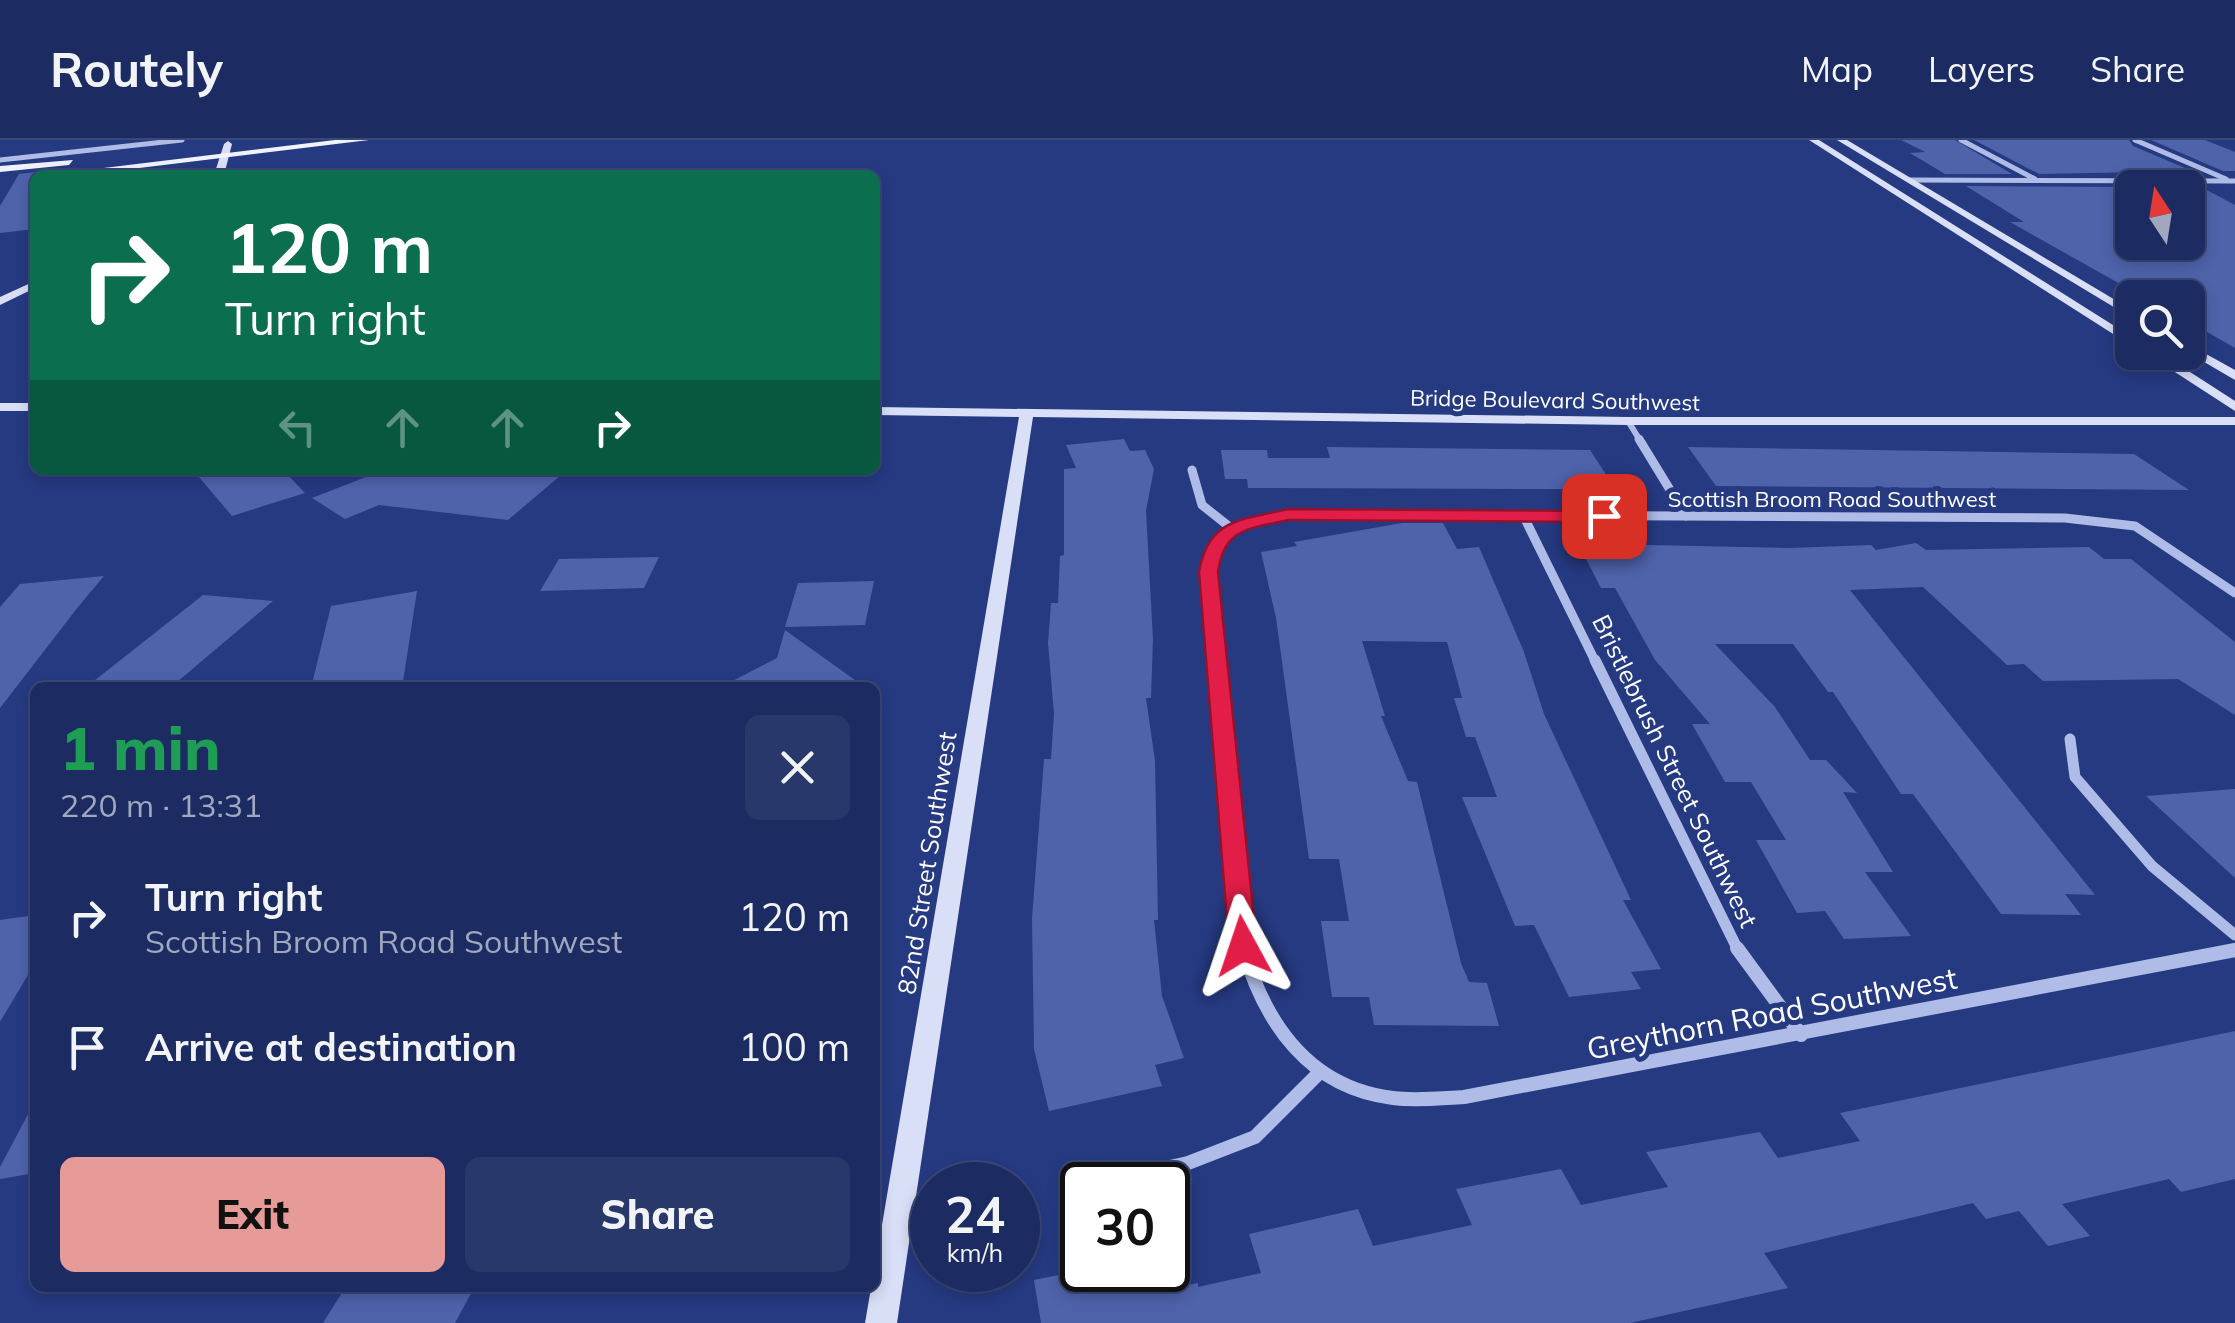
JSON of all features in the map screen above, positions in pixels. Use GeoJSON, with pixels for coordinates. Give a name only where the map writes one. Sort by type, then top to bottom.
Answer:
{"type":"FeatureCollection","features":[{"type":"Feature","properties":{"kind":"main road"},"geometry":{"type":"LineString","coordinates":[[87,170],[227,150],[268,140]]}},
{"type":"Feature","properties":{"kind":"main road"},"geometry":{"type":"LineString","coordinates":[[0,170],[364,140]]}},
{"type":"Feature","properties":{"kind":"main road"},"geometry":{"type":"LineString","coordinates":[[0,181],[30,178]]}},
{"type":"Feature","properties":{"kind":"street"},"geometry":{"type":"LineString","coordinates":[[0,160],[182,140]]}},
{"type":"Feature","properties":{"kind":"street"},"geometry":{"type":"LineString","coordinates":[[1813,140],[2115,331]]}},
{"type":"Feature","properties":{"kind":"street"},"geometry":{"type":"LineString","coordinates":[[1841,140],[2115,305]]}},
{"type":"Feature","properties":{"kind":"street"},"geometry":{"type":"LineString","coordinates":[[1961,140],[2038,181]]}},
{"type":"Feature","properties":{"kind":"street"},"geometry":{"type":"LineString","coordinates":[[2135,140],[2233,181]]}},
{"type":"Feature","properties":{"kind":"street"},"geometry":{"type":"LineString","coordinates":[[221,170],[227,150]]}},
{"type":"Feature","properties":{"kind":"street"},"geometry":{"type":"LineString","coordinates":[[1909,180],[2233,181]]}},
{"type":"Feature","properties":{"kind":"street"},"geometry":{"type":"LineString","coordinates":[[0,302],[30,287]]}},
{"type":"Feature","properties":{"kind":"street"},"geometry":{"type":"LineString","coordinates":[[2205,358],[2235,376]]}},
{"type":"Feature","properties":{"kind":"street"},"geometry":{"type":"LineString","coordinates":[[2178,370],[2235,406]]}},
{"type":"Feature","properties":{"kind":"street"},"geometry":{"type":"LineString","coordinates":[[0,407],[30,407]]}},
{"type":"Feature","properties":{"kind":"street","name":"Bridge Boulevard Southwest"},"geometry":{"type":"LineString","coordinates":[[880,410],[1628,421],[2235,421]]}},
{"type":"Feature","properties":{"kind":"street","name":"82nd Street Southwest"},"geometry":{"type":"LineString","coordinates":[[881,1323],[1027,412]]}},
{"type":"Feature","properties":{"kind":"street"},"geometry":{"type":"LineString","coordinates":[[1628,421],[1686,516]]}},
{"type":"Feature","properties":{"kind":"street"},"geometry":{"type":"LineString","coordinates":[[1190,1162],[1255,1138],[1319,1073],[1282,1040],[1254,992],[1243,946],[1208,572],[1212,548],[1231,528],[1204,511],[1194,494],[1192,470]]}},
{"type":"Feature","properties":{"kind":"street","name":"Scottish Broom Road Southwest"},"geometry":{"type":"LineString","coordinates":[[1231,528],[1288,514],[2065,518],[2135,526],[2235,593]]}},
{"type":"Feature","properties":{"kind":"street","name":"Bristlebrush Street Southwest"},"geometry":{"type":"LineString","coordinates":[[1524,517],[1743,960],[1801,1035]]}},
{"type":"Feature","properties":{"kind":"street"},"geometry":{"type":"LineString","coordinates":[[2070,739],[2075,777],[2152,866],[2235,935]]}},
{"type":"Feature","properties":{"kind":"street","name":"Greythorn Road Southwest"},"geometry":{"type":"LineString","coordinates":[[1319,1073],[1389,1098],[1464,1097],[2235,950]]}},
{"type":"Feature","properties":{"kind":"building"},"geometry":{"type":"Polygon","coordinates":[[[1901,140],[1955,140],[2012,174],[1945,174],[1910,153],[1925,152],[1901,140]]]}},
{"type":"Feature","properties":{"kind":"building"},"geometry":{"type":"Polygon","coordinates":[[[1974,140],[2129,140],[2133,146],[2190,170],[2115,170],[2039,174],[1974,140]]]}},
{"type":"Feature","properties":{"kind":"building"},"geometry":{"type":"Polygon","coordinates":[[[2151,140],[2205,140],[2235,152],[2235,171],[2223,171],[2151,140]]]}},
{"type":"Feature","properties":{"kind":"building"},"geometry":{"type":"Polygon","coordinates":[[[30,173],[30,230],[0,233],[0,206],[19,174],[30,173]]]}},
{"type":"Feature","properties":{"kind":"building"},"geometry":{"type":"Polygon","coordinates":[[[1966,186],[2115,187],[2115,260],[2205,260],[2205,189],[2235,205],[2235,348],[2205,331],[2205,280],[2115,281],[2010,222],[2024,222],[1966,186]]]}},
{"type":"Feature","properties":{"kind":"building"},"geometry":{"type":"Polygon","coordinates":[[[1124,439],[1130,451],[1145,450],[1154,469],[1146,511],[1153,639],[1151,698],[1146,698],[1155,761],[1158,920],[1154,920],[1162,996],[1184,1058],[1155,1065],[1162,1086],[1049,1111],[1034,1049],[1032,919],[1044,759],[1051,759],[1054,714],[1048,643],[1051,603],[1058,603],[1060,556],[1064,555],[1064,469],[1076,468],[1066,445],[1124,439]]]}},
{"type":"Feature","properties":{"kind":"building"},"geometry":{"type":"Polygon","coordinates":[[[1327,447],[1590,450],[1609,479],[1585,479],[1591,489],[1531,489],[1248,488],[1247,479],[1225,479],[1221,450],[1267,450],[1268,458],[1330,458],[1327,447]]]}},
{"type":"Feature","properties":{"kind":"building"},"geometry":{"type":"Polygon","coordinates":[[[1688,447],[2134,454],[2189,490],[1716,486],[1688,447]]]}},
{"type":"Feature","properties":{"kind":"building"},"geometry":{"type":"Polygon","coordinates":[[[197,475],[288,475],[305,493],[232,516],[197,475]]]}},
{"type":"Feature","properties":{"kind":"building"},"geometry":{"type":"Polygon","coordinates":[[[371,475],[561,475],[508,520],[379,505],[345,519],[312,498],[371,475]]]}},
{"type":"Feature","properties":{"kind":"building"},"geometry":{"type":"Polygon","coordinates":[[[1402,523],[1443,523],[1457,549],[1479,547],[1524,652],[1544,714],[1631,900],[1623,900],[1661,969],[1631,972],[1641,989],[1569,997],[1534,925],[1515,926],[1462,797],[1497,797],[1475,737],[1466,737],[1454,698],[1462,698],[1447,642],[1362,641],[1385,716],[1381,716],[1408,781],[1417,782],[1461,963],[1469,982],[1487,983],[1499,1026],[1374,1025],[1369,997],[1332,997],[1321,921],[1349,921],[1339,859],[1309,859],[1276,618],[1261,552],[1297,546],[1294,542],[1402,523]]]}},
{"type":"Feature","properties":{"kind":"building"},"geometry":{"type":"Polygon","coordinates":[[[1916,543],[1926,550],[2089,547],[2104,559],[2131,559],[2235,642],[2235,715],[2178,679],[2043,681],[2024,664],[2007,665],[1923,587],[1850,590],[2095,895],[2065,894],[2081,915],[2001,914],[1913,794],[1901,794],[1833,692],[1828,692],[1793,644],[1715,644],[1775,707],[1810,760],[1826,760],[1857,793],[1843,792],[1893,872],[1865,872],[1911,936],[1844,939],[1825,911],[1797,913],[1756,840],[1786,840],[1751,782],[1725,782],[1692,724],[1710,724],[1655,660],[1615,588],[1601,588],[1585,557],[1610,557],[1603,544],[1789,548],[1871,545],[1876,550],[1916,543]]]}},
{"type":"Feature","properties":{"kind":"building"},"geometry":{"type":"Polygon","coordinates":[[[659,557],[644,588],[540,591],[559,559],[659,557]]]}},
{"type":"Feature","properties":{"kind":"building"},"geometry":{"type":"Polygon","coordinates":[[[104,576],[0,708],[0,607],[20,584],[104,576]]]}},
{"type":"Feature","properties":{"kind":"building"},"geometry":{"type":"Polygon","coordinates":[[[874,581],[865,625],[785,627],[798,583],[874,581]]]}},
{"type":"Feature","properties":{"kind":"building"},"geometry":{"type":"Polygon","coordinates":[[[417,591],[403,682],[312,682],[331,606],[417,591]]]}},
{"type":"Feature","properties":{"kind":"building"},"geometry":{"type":"Polygon","coordinates":[[[203,595],[273,601],[177,682],[93,682],[203,595]]]}},
{"type":"Feature","properties":{"kind":"building"},"geometry":{"type":"Polygon","coordinates":[[[785,630],[858,682],[731,682],[777,658],[785,630]]]}},
{"type":"Feature","properties":{"kind":"building"},"geometry":{"type":"Polygon","coordinates":[[[2235,789],[2235,878],[2146,796],[2235,789]]]}},
{"type":"Feature","properties":{"kind":"building"},"geometry":{"type":"Polygon","coordinates":[[[30,916],[30,971],[0,1022],[0,920],[30,916]]]}},
{"type":"Feature","properties":{"kind":"building"},"geometry":{"type":"Polygon","coordinates":[[[2235,1031],[2235,1179],[2181,1192],[2169,1179],[2062,1204],[2090,1236],[2048,1246],[2019,1211],[1986,1219],[1973,1203],[1764,1253],[1788,1288],[1630,1323],[1041,1323],[1036,1292],[1040,1292],[1040,1279],[1060,1275],[1060,1292],[1190,1292],[1190,1285],[1198,1283],[1198,1287],[1261,1273],[1249,1234],[1358,1209],[1373,1246],[1472,1225],[1456,1189],[1561,1169],[1581,1205],[1668,1187],[1646,1152],[1760,1132],[1778,1158],[1860,1141],[1840,1113],[2235,1031]]]}},
{"type":"Feature","properties":{"kind":"building"},"geometry":{"type":"Polygon","coordinates":[[[30,1110],[30,1174],[0,1179],[0,1167],[30,1110]]]}},
{"type":"Feature","properties":{"kind":"building"},"geometry":{"type":"Polygon","coordinates":[[[342,1292],[472,1292],[455,1323],[323,1323],[342,1292]]]}},
{"type":"Feature","properties":{"kind":"route"},"geometry":{"type":"LineString","coordinates":[[1243,946],[1208,572],[1212,548],[1231,528],[1288,514],[1604,516]]}}]}
